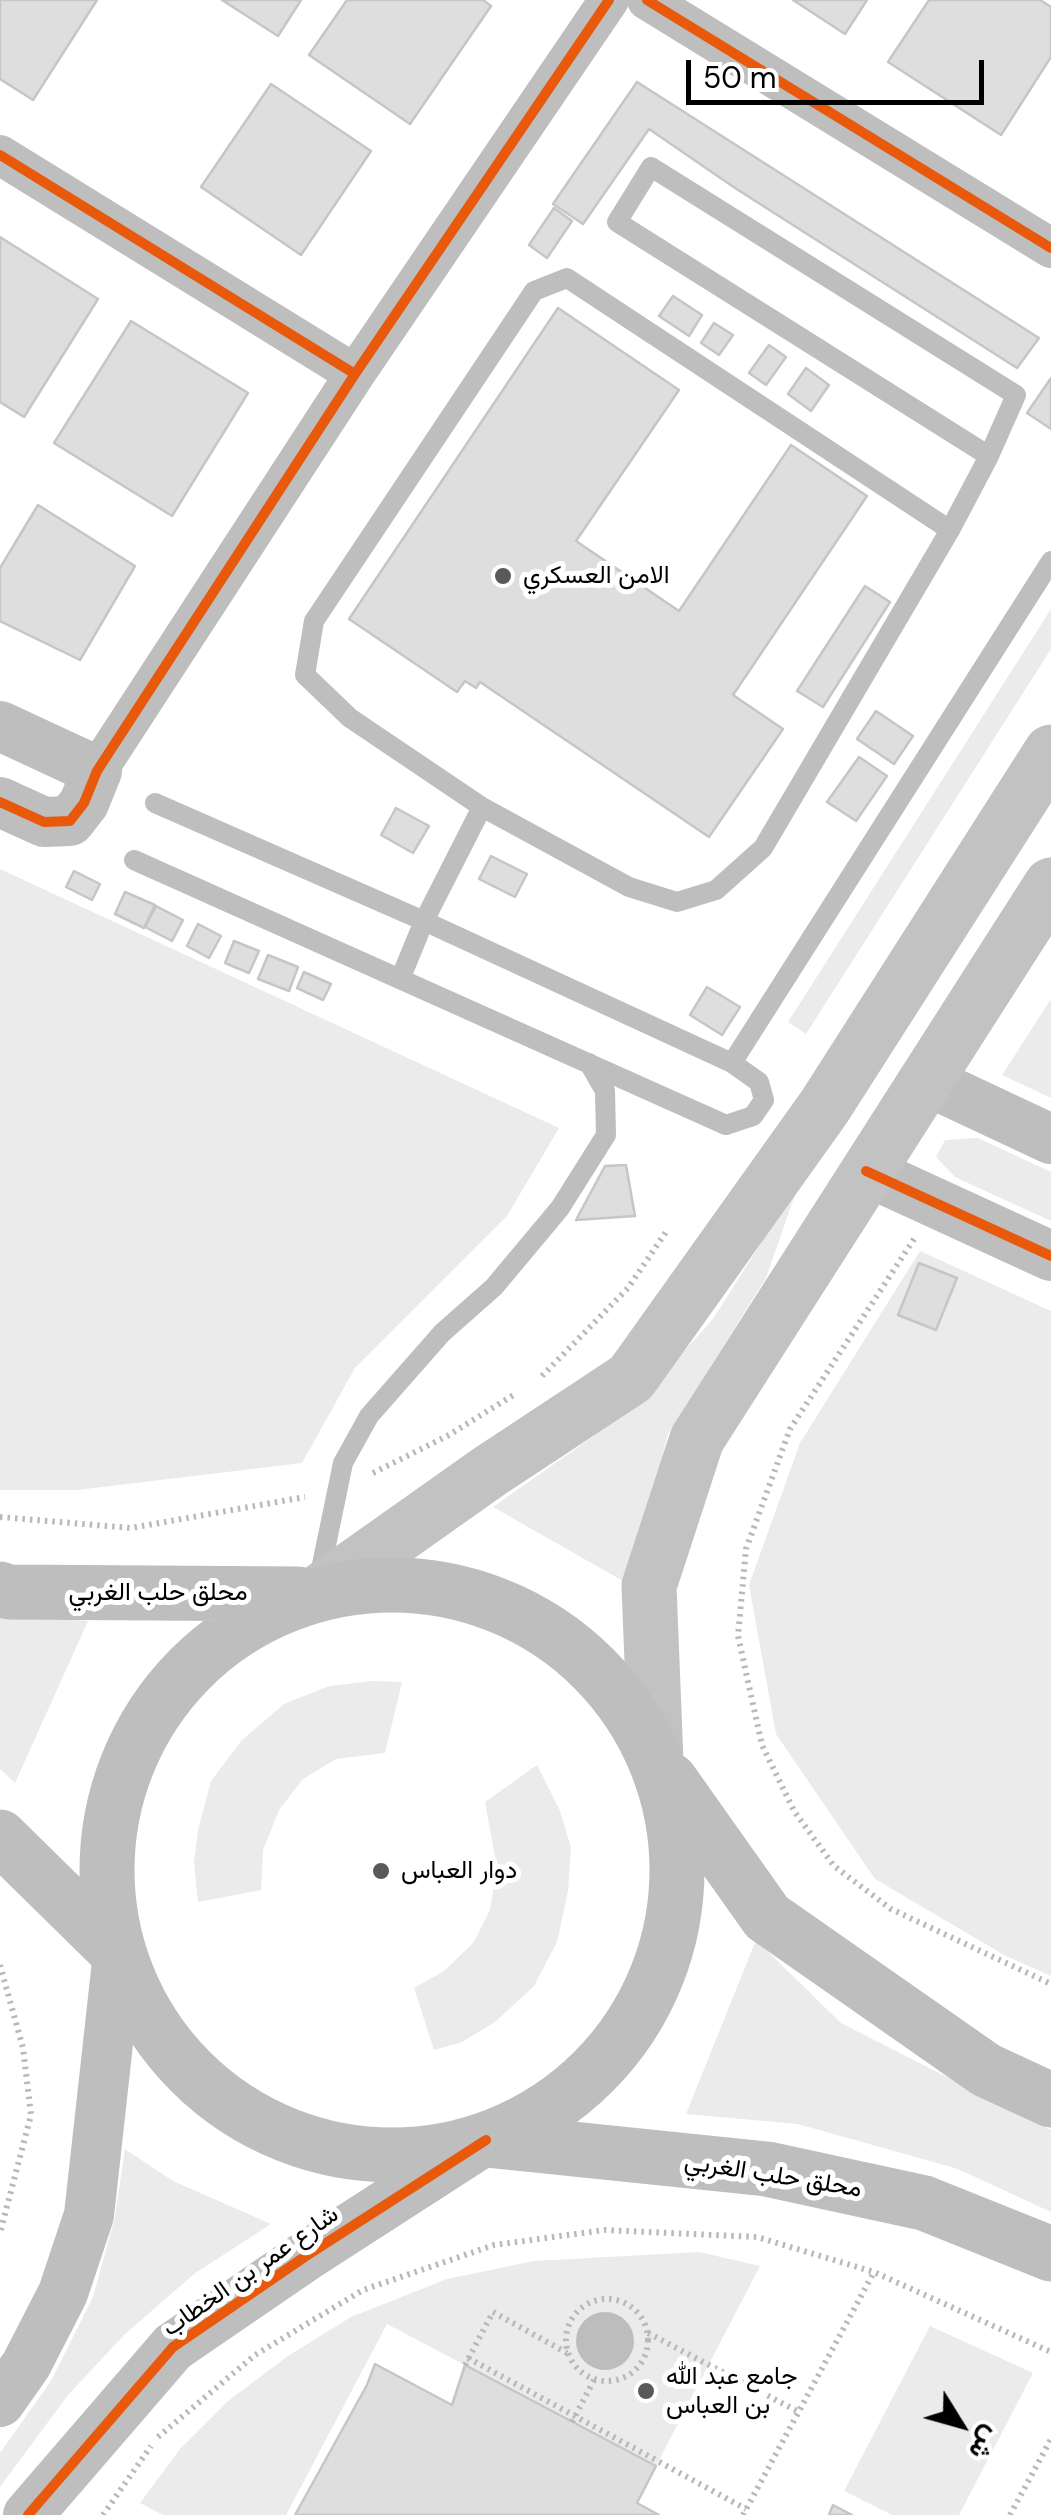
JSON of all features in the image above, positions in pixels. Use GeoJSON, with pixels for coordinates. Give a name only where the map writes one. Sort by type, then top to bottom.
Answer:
{"type":"FeatureCollection","features":[{"type":"Feature","properties":{"kind":"highway"},"geometry":{"type":"LineString","coordinates":[[656,1762],[671,1811],[674,1913],[661,1963],[640,2010],[611,2052],[574,2089],[532,2119],[486,2140],[430,2154],[372,2156],[315,2146],[262,2126],[213,2094],[172,2054],[140,2006],[118,1953],[107,1897],[108,1840],[119,1784],[142,1732],[174,1685],[216,1646],[264,1615],[316,1594],[367,1585],[419,1585],[470,1594],[518,1613],[562,1640],[602,1674],[633,1716],[656,1762],[767,1917],[986,2070],[1051,2100]]}},
{"type":"Feature","properties":{"kind":"highway","name":"محلق حلب الغربي"},"geometry":{"type":"LineString","coordinates":[[0,1589],[316,1594]]}},
{"type":"Feature","properties":{"kind":"highway"},"geometry":{"type":"LineString","coordinates":[[0,1837],[118,1953]]}},
{"type":"Feature","properties":{"kind":"highway","name":"محلق حلب الغربي"},"geometry":{"type":"LineString","coordinates":[[486,2140],[767,2169],[924,2202],[1051,2254]]}},
{"type":"Feature","properties":{"kind":"main road"},"geometry":{"type":"LineString","coordinates":[[316,1594],[490,1471],[631,1378],[825,1106],[1051,752]]}},
{"type":"Feature","properties":{"kind":"main road"},"geometry":{"type":"LineString","coordinates":[[656,1762],[648,1586],[697,1439],[1051,885]]}},
{"type":"Feature","properties":{"kind":"street"},"geometry":{"type":"LineString","coordinates":[[0,802],[44,822],[70,822],[84,803],[97,771],[355,374],[608,0]]}},
{"type":"Feature","properties":{"kind":"street"},"geometry":{"type":"LineString","coordinates":[[646,0],[1051,248]]}},
{"type":"Feature","properties":{"kind":"street"},"geometry":{"type":"LineString","coordinates":[[0,155],[355,374]]}},
{"type":"Feature","properties":{"kind":"street"},"geometry":{"type":"LineString","coordinates":[[0,726],[97,771]]}},
{"type":"Feature","properties":{"kind":"street"},"geometry":{"type":"LineString","coordinates":[[925,1080],[1051,1139]]}},
{"type":"Feature","properties":{"kind":"street"},"geometry":{"type":"LineString","coordinates":[[866,1171],[1051,1256]]}},
{"type":"Feature","properties":{"kind":"street"},"geometry":{"type":"LineString","coordinates":[[0,2402],[26,2365],[63,2293],[90,2215],[118,1953]]}},
{"type":"Feature","properties":{"kind":"street","name":"شارع عمر بن الخطاب"},"geometry":{"type":"LineString","coordinates":[[28,2515],[172,2346],[486,2140]]}},
{"type":"Feature","properties":{"kind":"lane"},"geometry":{"type":"LineString","coordinates":[[950,530],[567,278],[534,290],[314,621],[305,675],[350,718],[482,807],[629,887],[677,902],[716,890],[763,848],[950,530],[989,456],[1016,395],[651,167],[617,222],[989,456]]}},
{"type":"Feature","properties":{"kind":"lane"},"geometry":{"type":"LineString","coordinates":[[732,1063],[1051,562]]}},
{"type":"Feature","properties":{"kind":"lane"},"geometry":{"type":"LineString","coordinates":[[134,860],[726,1126],[753,1116],[764,1100],[759,1082],[732,1063],[156,804]]}},
{"type":"Feature","properties":{"kind":"lane"},"geometry":{"type":"LineString","coordinates":[[401,977],[482,807]]}},
{"type":"Feature","properties":{"kind":"lane"},"geometry":{"type":"LineString","coordinates":[[316,1594],[344,1463],[369,1416],[442,1333],[494,1287],[560,1208],[606,1135],[605,1092],[589,1063]]}},
{"type":"Feature","properties":{"kind":"path"},"geometry":{"type":"LineString","coordinates":[[937,1204],[790,1429],[746,1549],[738,1636],[762,1745],[794,1812],[834,1866],[891,1909],[1051,1984]]}},
{"type":"Feature","properties":{"kind":"path"},"geometry":{"type":"LineString","coordinates":[[0,1965],[22,2048],[31,2115],[0,2233]]}},
{"type":"Feature","properties":{"kind":"path"},"geometry":{"type":"LineString","coordinates":[[103,2515],[156,2438],[256,2355],[363,2290],[494,2245],[606,2230],[757,2238],[874,2272],[1051,2352]]}},
{"type":"Feature","properties":{"kind":"path"},"geometry":{"type":"LineString","coordinates":[[568,2354],[493,2312],[467,2362],[745,2512],[874,2272]]}},
{"type":"Feature","properties":{"kind":"path"},"geometry":{"type":"LineString","coordinates":[[598,2300],[625,2303],[637,2312],[647,2332],[647,2352],[632,2374],[607,2382],[594,2380],[574,2365],[568,2354],[567,2328],[574,2315],[598,2300]]}},
{"type":"Feature","properties":{"kind":"path"},"geometry":{"type":"LineString","coordinates":[[647,2332],[798,2412]]}},
{"type":"Feature","properties":{"kind":"path"},"geometry":{"type":"LineString","coordinates":[[574,2419],[594,2380]]}},
{"type":"Feature","properties":{"kind":"path"},"geometry":{"type":"LineString","coordinates":[[1010,2515],[1051,2439]]}},
{"type":"Feature","properties":{"kind":"shaded area"},"geometry":{"type":"Polygon","coordinates":[[[1051,609],[1051,649],[806,1034],[788,1022],[1051,609]]]}},
{"type":"Feature","properties":{"kind":"shaded area"},"geometry":{"type":"Polygon","coordinates":[[[0,869],[559,1128],[507,1216],[355,1368],[302,1463],[77,1490],[0,1490],[0,869]]]}},
{"type":"Feature","properties":{"kind":"shaded area"},"geometry":{"type":"Polygon","coordinates":[[[1051,999],[1051,1098],[1002,1075],[1051,999]]]}},
{"type":"Feature","properties":{"kind":"shaded area"},"geometry":{"type":"Polygon","coordinates":[[[978,1138],[1051,1172],[1051,1221],[955,1177],[936,1157],[945,1140],[978,1138]]]}},
{"type":"Feature","properties":{"kind":"shaded area"},"geometry":{"type":"Polygon","coordinates":[[[799,1183],[766,1278],[668,1434],[630,1585],[493,1507],[632,1409],[713,1319],[799,1183]]]}},
{"type":"Feature","properties":{"kind":"shaded area"},"geometry":{"type":"Polygon","coordinates":[[[920,1251],[1051,1311],[1051,1976],[1004,1955],[875,1879],[776,1734],[749,1585],[800,1443],[920,1251]]]}},
{"type":"Feature","properties":{"kind":"shaded area"},"geometry":{"type":"Polygon","coordinates":[[[0,1613],[88,1621],[15,1783],[0,1769],[0,1613]]]}},
{"type":"Feature","properties":{"kind":"shaded area"},"geometry":{"type":"Polygon","coordinates":[[[402,1682],[385,1753],[336,1759],[303,1779],[279,1810],[263,1850],[261,1890],[198,1902],[194,1863],[211,1781],[241,1741],[284,1704],[329,1686],[402,1682]]]}},
{"type":"Feature","properties":{"kind":"shaded area"},"geometry":{"type":"Polygon","coordinates":[[[537,1765],[560,1811],[571,1848],[568,1891],[557,1942],[534,1986],[495,2022],[462,2042],[434,2050],[414,1988],[444,1971],[474,1942],[490,1910],[497,1868],[485,1802],[537,1765]]]}},
{"type":"Feature","properties":{"kind":"shaded area"},"geometry":{"type":"Polygon","coordinates":[[[756,1940],[841,2023],[1051,2130],[1051,2212],[958,2169],[798,2124],[686,2114],[756,1940]]]}},
{"type":"Feature","properties":{"kind":"shaded area"},"geometry":{"type":"Polygon","coordinates":[[[125,2149],[173,2181],[271,2224],[194,2274],[124,2335],[68,2395],[0,2487],[0,2453],[51,2381],[93,2297],[115,2217],[125,2149]]]}},
{"type":"Feature","properties":{"kind":"shaded area"},"geometry":{"type":"Polygon","coordinates":[[[699,2252],[760,2266],[656,2466],[387,2324],[286,2515],[163,2515],[140,2503],[180,2449],[228,2401],[288,2356],[351,2317],[447,2279],[534,2261],[699,2252]]]}},
{"type":"Feature","properties":{"kind":"shaded area"},"geometry":{"type":"Polygon","coordinates":[[[605,2312],[626,2320],[634,2341],[626,2362],[605,2370],[584,2362],[576,2341],[584,2320],[605,2312]]]}},
{"type":"Feature","properties":{"kind":"shaded area"},"geometry":{"type":"Polygon","coordinates":[[[930,2326],[1033,2373],[959,2515],[892,2515],[844,2491],[930,2326]]]}},
{"type":"Feature","properties":{"kind":"building"},"geometry":{"type":"Polygon","coordinates":[[[0,0],[97,0],[33,100],[0,79],[0,0]]]}},
{"type":"Feature","properties":{"kind":"building"},"geometry":{"type":"Polygon","coordinates":[[[222,0],[301,0],[278,36],[222,0]]]}},
{"type":"Feature","properties":{"kind":"building"},"geometry":{"type":"Polygon","coordinates":[[[347,0],[483,0],[491,6],[410,124],[309,55],[347,0]]]}},
{"type":"Feature","properties":{"kind":"building"},"geometry":{"type":"Polygon","coordinates":[[[793,0],[867,0],[845,34],[793,0]]]}},
{"type":"Feature","properties":{"kind":"building"},"geometry":{"type":"Polygon","coordinates":[[[929,0],[1040,0],[1051,7],[1051,57],[1001,135],[888,62],[929,0]]]}},
{"type":"Feature","properties":{"kind":"building"},"geometry":{"type":"Polygon","coordinates":[[[637,82],[1039,338],[1017,368],[649,129],[583,224],[553,204],[637,82]]]}},
{"type":"Feature","properties":{"kind":"building"},"geometry":{"type":"Polygon","coordinates":[[[271,84],[371,151],[301,255],[201,187],[271,84]]]}},
{"type":"Feature","properties":{"kind":"building"},"geometry":{"type":"Polygon","coordinates":[[[554,208],[572,221],[547,258],[529,245],[554,208]]]}},
{"type":"Feature","properties":{"kind":"building"},"geometry":{"type":"Polygon","coordinates":[[[0,237],[98,299],[24,417],[0,402],[0,237]]]}},
{"type":"Feature","properties":{"kind":"building"},"geometry":{"type":"Polygon","coordinates":[[[673,296],[702,315],[689,336],[659,316],[673,296]]]}},
{"type":"Feature","properties":{"kind":"building","name":"الامن العسكري"},"geometry":{"type":"Polygon","coordinates":[[[558,308],[679,390],[576,541],[679,611],[791,445],[867,496],[733,695],[783,729],[709,837],[480,682],[476,688],[465,681],[457,692],[349,619],[558,308]]]}},
{"type":"Feature","properties":{"kind":"building"},"geometry":{"type":"Polygon","coordinates":[[[131,321],[248,393],[172,516],[54,443],[131,321]]]}},
{"type":"Feature","properties":{"kind":"building"},"geometry":{"type":"Polygon","coordinates":[[[714,323],[733,335],[719,355],[701,343],[714,323]]]}},
{"type":"Feature","properties":{"kind":"building"},"geometry":{"type":"Polygon","coordinates":[[[769,345],[786,357],[766,385],[749,373],[769,345]]]}},
{"type":"Feature","properties":{"kind":"building"},"geometry":{"type":"Polygon","coordinates":[[[806,368],[829,385],[811,411],[788,394],[806,368]]]}},
{"type":"Feature","properties":{"kind":"building"},"geometry":{"type":"Polygon","coordinates":[[[1051,378],[1051,429],[1027,413],[1051,378]]]}},
{"type":"Feature","properties":{"kind":"building"},"geometry":{"type":"Polygon","coordinates":[[[38,505],[135,566],[80,660],[0,621],[0,568],[38,505]]]}},
{"type":"Feature","properties":{"kind":"building"},"geometry":{"type":"Polygon","coordinates":[[[865,586],[890,602],[823,707],[797,691],[865,586]]]}},
{"type":"Feature","properties":{"kind":"building"},"geometry":{"type":"Polygon","coordinates":[[[876,711],[913,736],[894,764],[857,739],[876,711]]]}},
{"type":"Feature","properties":{"kind":"building"},"geometry":{"type":"Polygon","coordinates":[[[859,757],[887,776],[856,821],[827,802],[859,757]]]}},
{"type":"Feature","properties":{"kind":"building"},"geometry":{"type":"Polygon","coordinates":[[[396,808],[429,826],[413,853],[381,835],[396,808]]]}},
{"type":"Feature","properties":{"kind":"building"},"geometry":{"type":"Polygon","coordinates":[[[491,856],[527,874],[515,897],[479,879],[491,856]]]}},
{"type":"Feature","properties":{"kind":"building"},"geometry":{"type":"Polygon","coordinates":[[[74,871],[100,884],[92,900],[66,887],[74,871]]]}},
{"type":"Feature","properties":{"kind":"building"},"geometry":{"type":"Polygon","coordinates":[[[125,892],[155,905],[144,928],[115,914],[125,892]]]}},
{"type":"Feature","properties":{"kind":"building"},"geometry":{"type":"Polygon","coordinates":[[[156,906],[183,920],[172,941],[145,927],[156,906]]]}},
{"type":"Feature","properties":{"kind":"building"},"geometry":{"type":"Polygon","coordinates":[[[198,924],[221,936],[209,958],[187,946],[198,924]]]}},
{"type":"Feature","properties":{"kind":"building"},"geometry":{"type":"Polygon","coordinates":[[[234,941],[259,951],[249,973],[225,963],[234,941]]]}},
{"type":"Feature","properties":{"kind":"building"},"geometry":{"type":"Polygon","coordinates":[[[268,955],[298,967],[289,991],[258,979],[268,955]]]}},
{"type":"Feature","properties":{"kind":"building"},"geometry":{"type":"Polygon","coordinates":[[[304,972],[331,984],[323,1000],[297,988],[304,972]]]}},
{"type":"Feature","properties":{"kind":"building"},"geometry":{"type":"Polygon","coordinates":[[[707,987],[740,1007],[722,1035],[690,1015],[707,987]]]}},
{"type":"Feature","properties":{"kind":"building"},"geometry":{"type":"Polygon","coordinates":[[[626,1165],[635,1216],[576,1220],[605,1166],[626,1165]]]}},
{"type":"Feature","properties":{"kind":"building"},"geometry":{"type":"Polygon","coordinates":[[[919,1263],[957,1278],[936,1330],[898,1315],[919,1263]]]}},
{"type":"Feature","properties":{"kind":"building"},"geometry":{"type":"Polygon","coordinates":[[[375,2364],[452,2405],[465,2365],[656,2466],[637,2503],[659,2515],[295,2515],[375,2364]]]}},
{"type":"Feature","properties":{"kind":"building"},"geometry":{"type":"Polygon","coordinates":[[[833,2505],[852,2515],[829,2515],[833,2505]]]}},
{"type":"Feature","properties":{"kind":"cycle path"},"geometry":{"type":"LineString","coordinates":[[0,802],[44,822],[70,821],[84,803],[97,771],[355,374],[609,0]]}},
{"type":"Feature","properties":{"kind":"cycle path"},"geometry":{"type":"LineString","coordinates":[[647,0],[1051,248]]}},
{"type":"Feature","properties":{"kind":"cycle path"},"geometry":{"type":"LineString","coordinates":[[0,155],[355,374]]}},
{"type":"Feature","properties":{"kind":"cycle path"},"geometry":{"type":"LineString","coordinates":[[866,1171],[1051,1256]]}},
{"type":"Feature","properties":{"kind":"cycle path"},"geometry":{"type":"LineString","coordinates":[[28,2515],[173,2347],[486,2140]]}},
{"type":"Feature","properties":{"kind":"place","name":"الامن العسكري"},"geometry":{"type":"Point","coordinates":[503,576]}},
{"type":"Feature","properties":{"kind":"place","name":"دوار العباس"},"geometry":{"type":"Point","coordinates":[381,1871]}},
{"type":"Feature","properties":{"kind":"place","name":"جامع عبد الله بن العباس"},"geometry":{"type":"Point","coordinates":[646,2391]}}]}
